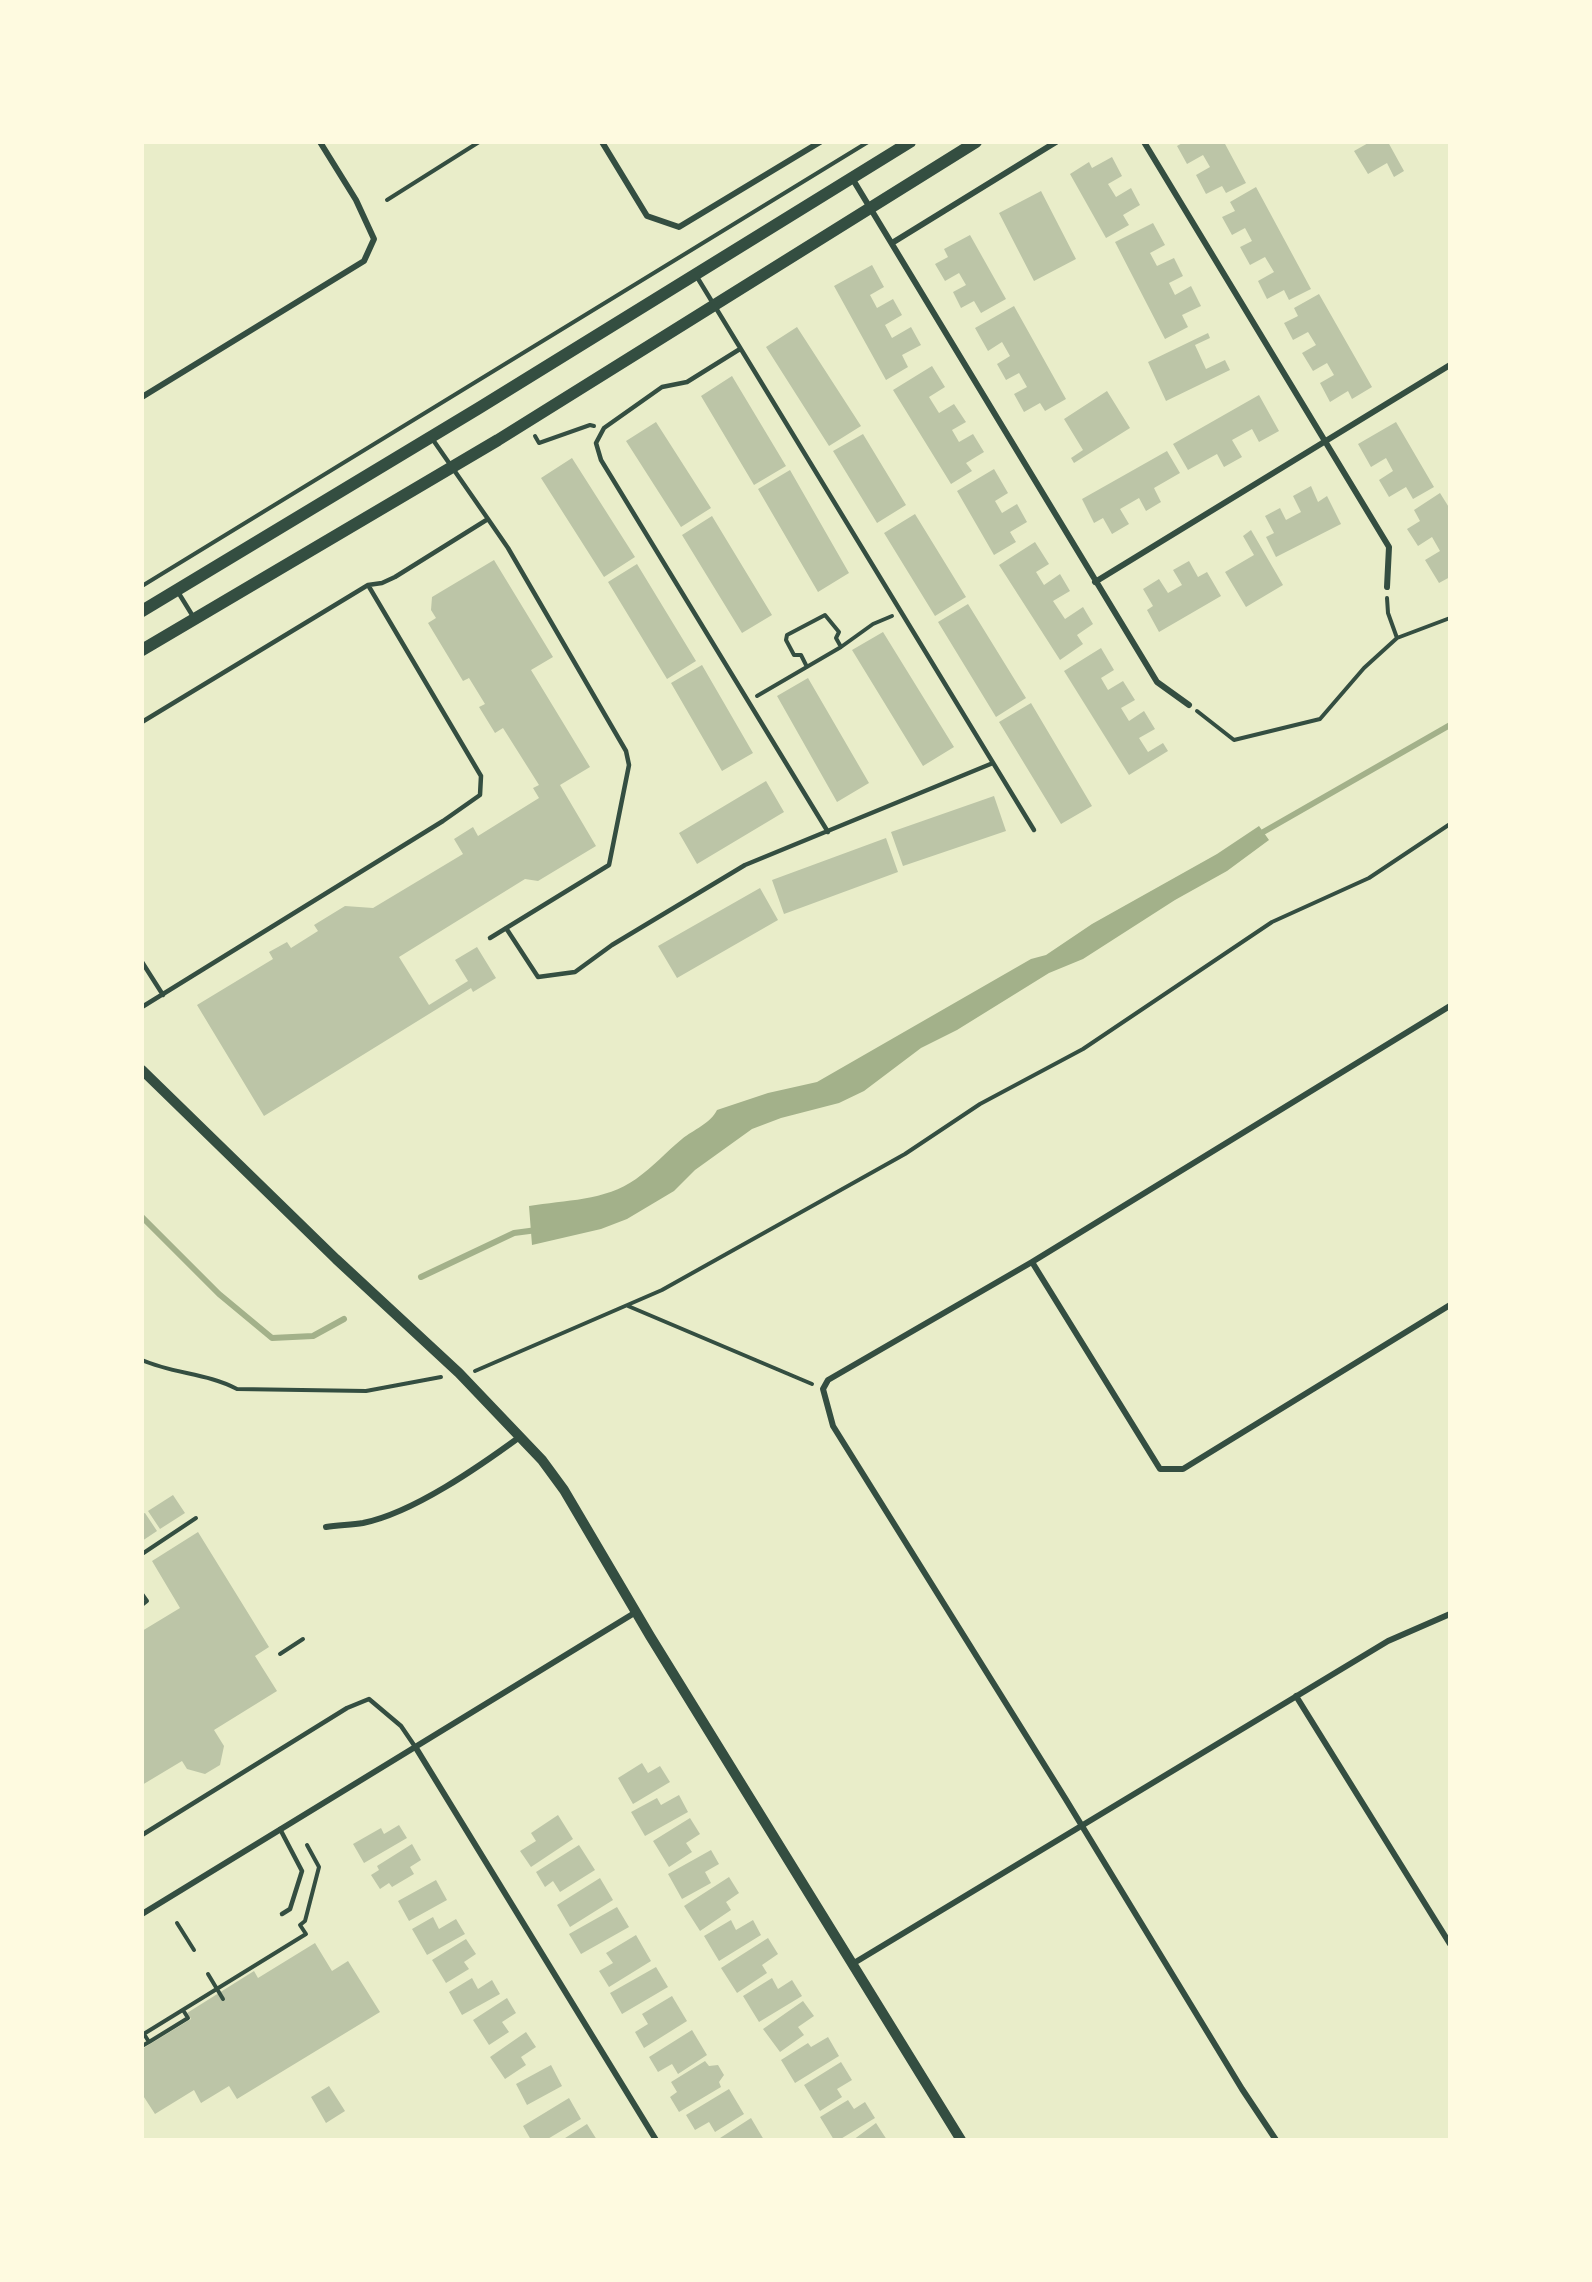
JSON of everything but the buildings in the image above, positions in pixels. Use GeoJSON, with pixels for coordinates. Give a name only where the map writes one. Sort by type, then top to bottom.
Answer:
{"type":"FeatureCollection","features":[{"type":"Feature","properties":{"kind":"main road"},"geometry":{"type":"LineString","coordinates":[[142,611],[431,437],[910,142]]}},
{"type":"Feature","properties":{"kind":"main road"},"geometry":{"type":"LineString","coordinates":[[142,650],[451,468],[976,142]]}},
{"type":"Feature","properties":{"kind":"street"},"geometry":{"type":"LineString","coordinates":[[142,398],[364,261],[374,239],[356,200],[320,142]]}},
{"type":"Feature","properties":{"kind":"street"},"geometry":{"type":"LineString","coordinates":[[602,142],[647,216],[679,227],[820,142]]}},
{"type":"Feature","properties":{"kind":"street"},"geometry":{"type":"LineString","coordinates":[[892,243],[1056,142]]}},
{"type":"Feature","properties":{"kind":"street"},"geometry":{"type":"LineString","coordinates":[[1144,142],[1389,547],[1387,586]]}},
{"type":"Feature","properties":{"kind":"street"},"geometry":{"type":"LineString","coordinates":[[852,178],[1157,682],[1189,705]]}},
{"type":"Feature","properties":{"kind":"street"},"geometry":{"type":"LineString","coordinates":[[1095,582],[1449,364]]}},
{"type":"Feature","properties":{"kind":"street"},"geometry":{"type":"LineString","coordinates":[[1276,2139],[1242,2089],[1083,1827],[833,1426],[823,1389],[828,1380],[1032,1262],[1449,1006]]}},
{"type":"Feature","properties":{"kind":"street"},"geometry":{"type":"LineString","coordinates":[[142,1070],[336,1259],[459,1373],[521,1436],[564,1490],[636,1612],[961,2139]]}},
{"type":"Feature","properties":{"kind":"street"},"geometry":{"type":"LineString","coordinates":[[1032,1262],[1160,1469],[1183,1469],[1449,1305]]}},
{"type":"Feature","properties":{"kind":"street"},"geometry":{"type":"LineString","coordinates":[[326,1527],[364,1522],[402,1510],[492,1457],[521,1436]]}},
{"type":"Feature","properties":{"kind":"street"},"geometry":{"type":"LineString","coordinates":[[142,1914],[636,1612]]}},
{"type":"Feature","properties":{"kind":"street"},"geometry":{"type":"LineString","coordinates":[[854,1963],[1388,1641],[1449,1614]]}},
{"type":"Feature","properties":{"kind":"street"},"geometry":{"type":"LineString","coordinates":[[1296,1696],[1449,1944]]}},
{"type":"Feature","properties":{"kind":"street"},"geometry":{"type":"LineString","coordinates":[[416,1748],[656,2139]]}},
{"type":"Feature","properties":{"kind":"lane"},"geometry":{"type":"LineString","coordinates":[[695,274],[1034,830]]}},
{"type":"Feature","properties":{"kind":"lane"},"geometry":{"type":"LineString","coordinates":[[740,349],[687,382],[662,387],[604,428],[596,443],[601,460],[828,832]]}},
{"type":"Feature","properties":{"kind":"lane"},"geometry":{"type":"LineString","coordinates":[[431,437],[508,548],[626,751],[629,765],[609,865],[490,938]]}},
{"type":"Feature","properties":{"kind":"lane"},"geometry":{"type":"LineString","coordinates":[[142,722],[368,585],[382,583],[395,577],[488,519]]}},
{"type":"Feature","properties":{"kind":"lane"},"geometry":{"type":"LineString","coordinates":[[142,1007],[443,821],[480,795],[481,776],[368,585]]}},
{"type":"Feature","properties":{"kind":"lane"},"geometry":{"type":"LineString","coordinates":[[177,590],[195,619]]}},
{"type":"Feature","properties":{"kind":"lane"},"geometry":{"type":"LineString","coordinates":[[506,928],[538,977],[575,972],[612,945],[745,865],[993,763]]}},
{"type":"Feature","properties":{"kind":"lane"},"geometry":{"type":"LineString","coordinates":[[142,962],[163,995]]}},
{"type":"Feature","properties":{"kind":"lane"},"geometry":{"type":"LineString","coordinates":[[142,1835],[347,1708],[369,1699],[401,1726],[416,1748]]}},
{"type":"Feature","properties":{"kind":"lane"},"geometry":{"type":"LineString","coordinates":[[280,1829],[302,1871],[290,1909],[282,1914]]}},
{"type":"Feature","properties":{"kind":"path"},"geometry":{"type":"LineString","coordinates":[[387,200],[479,142]]}},
{"type":"Feature","properties":{"kind":"path"},"geometry":{"type":"LineString","coordinates":[[142,586],[868,142]]}},
{"type":"Feature","properties":{"kind":"path"},"geometry":{"type":"LineString","coordinates":[[535,436],[539,443],[590,425],[604,428]]}},
{"type":"Feature","properties":{"kind":"path"},"geometry":{"type":"LineString","coordinates":[[1387,586],[1388,613],[1397,638]]}},
{"type":"Feature","properties":{"kind":"path"},"geometry":{"type":"LineString","coordinates":[[748,701],[841,647],[873,624],[901,613]]}},
{"type":"Feature","properties":{"kind":"path"},"geometry":{"type":"LineString","coordinates":[[807,667],[801,656],[794,655],[786,640],[787,635],[825,615],[839,632],[837,638],[841,647]]}},
{"type":"Feature","properties":{"kind":"path"},"geometry":{"type":"LineString","coordinates":[[1189,705],[1234,740],[1320,719],[1364,668],[1397,638],[1449,618]]}},
{"type":"Feature","properties":{"kind":"path"},"geometry":{"type":"LineString","coordinates":[[142,1360],[157,1366],[220,1380],[237,1389],[366,1391],[478,1371],[628,1306],[905,1154],[980,1104],[1083,1049],[1272,922],[1369,878],[1449,824]]}},
{"type":"Feature","properties":{"kind":"path"},"geometry":{"type":"LineString","coordinates":[[628,1306],[823,1389]]}},
{"type":"Feature","properties":{"kind":"path"},"geometry":{"type":"LineString","coordinates":[[142,1554],[196,1518]]}},
{"type":"Feature","properties":{"kind":"path"},"geometry":{"type":"LineString","coordinates":[[142,1594],[147,1601],[142,1605]]}},
{"type":"Feature","properties":{"kind":"path"},"geometry":{"type":"LineString","coordinates":[[280,1654],[303,1639]]}},
{"type":"Feature","properties":{"kind":"path"},"geometry":{"type":"LineString","coordinates":[[148,2042],[143,2035],[306,1934],[300,1925],[305,1921],[319,1867],[306,1845]]}},
{"type":"Feature","properties":{"kind":"path"},"geometry":{"type":"LineString","coordinates":[[177,1923],[194,1950]]}},
{"type":"Feature","properties":{"kind":"path"},"geometry":{"type":"LineString","coordinates":[[208,1974],[223,2000]]}},
{"type":"Feature","properties":{"kind":"path"},"geometry":{"type":"LineString","coordinates":[[142,2046],[188,2018],[183,2010]]}},
{"type":"Feature","properties":{"kind":"shaded area"},"geometry":{"type":"Polygon","coordinates":[[[1259,826],[1269,840],[1227,871],[1175,900],[1083,959],[1049,973],[957,1030],[921,1048],[864,1091],[839,1103],[781,1118],[752,1129],[695,1170],[674,1191],[627,1219],[601,1229],[532,1245],[529,1206],[598,1196],[624,1186],[636,1179],[682,1139],[706,1123],[717,1110],[768,1093],[817,1082],[1031,959],[1046,955],[1092,924],[1217,854],[1259,826]]]}},
{"type":"Feature","properties":{"kind":"waterway"},"geometry":{"type":"LineString","coordinates":[[1258,835],[1450,725]]}},
{"type":"Feature","properties":{"kind":"waterway"},"geometry":{"type":"LineString","coordinates":[[142,1217],[219,1294],[272,1338],[313,1336],[344,1319]]}},
{"type":"Feature","properties":{"kind":"waterway"},"geometry":{"type":"LineString","coordinates":[[421,1277],[514,1233],[537,1230]]}}]}
